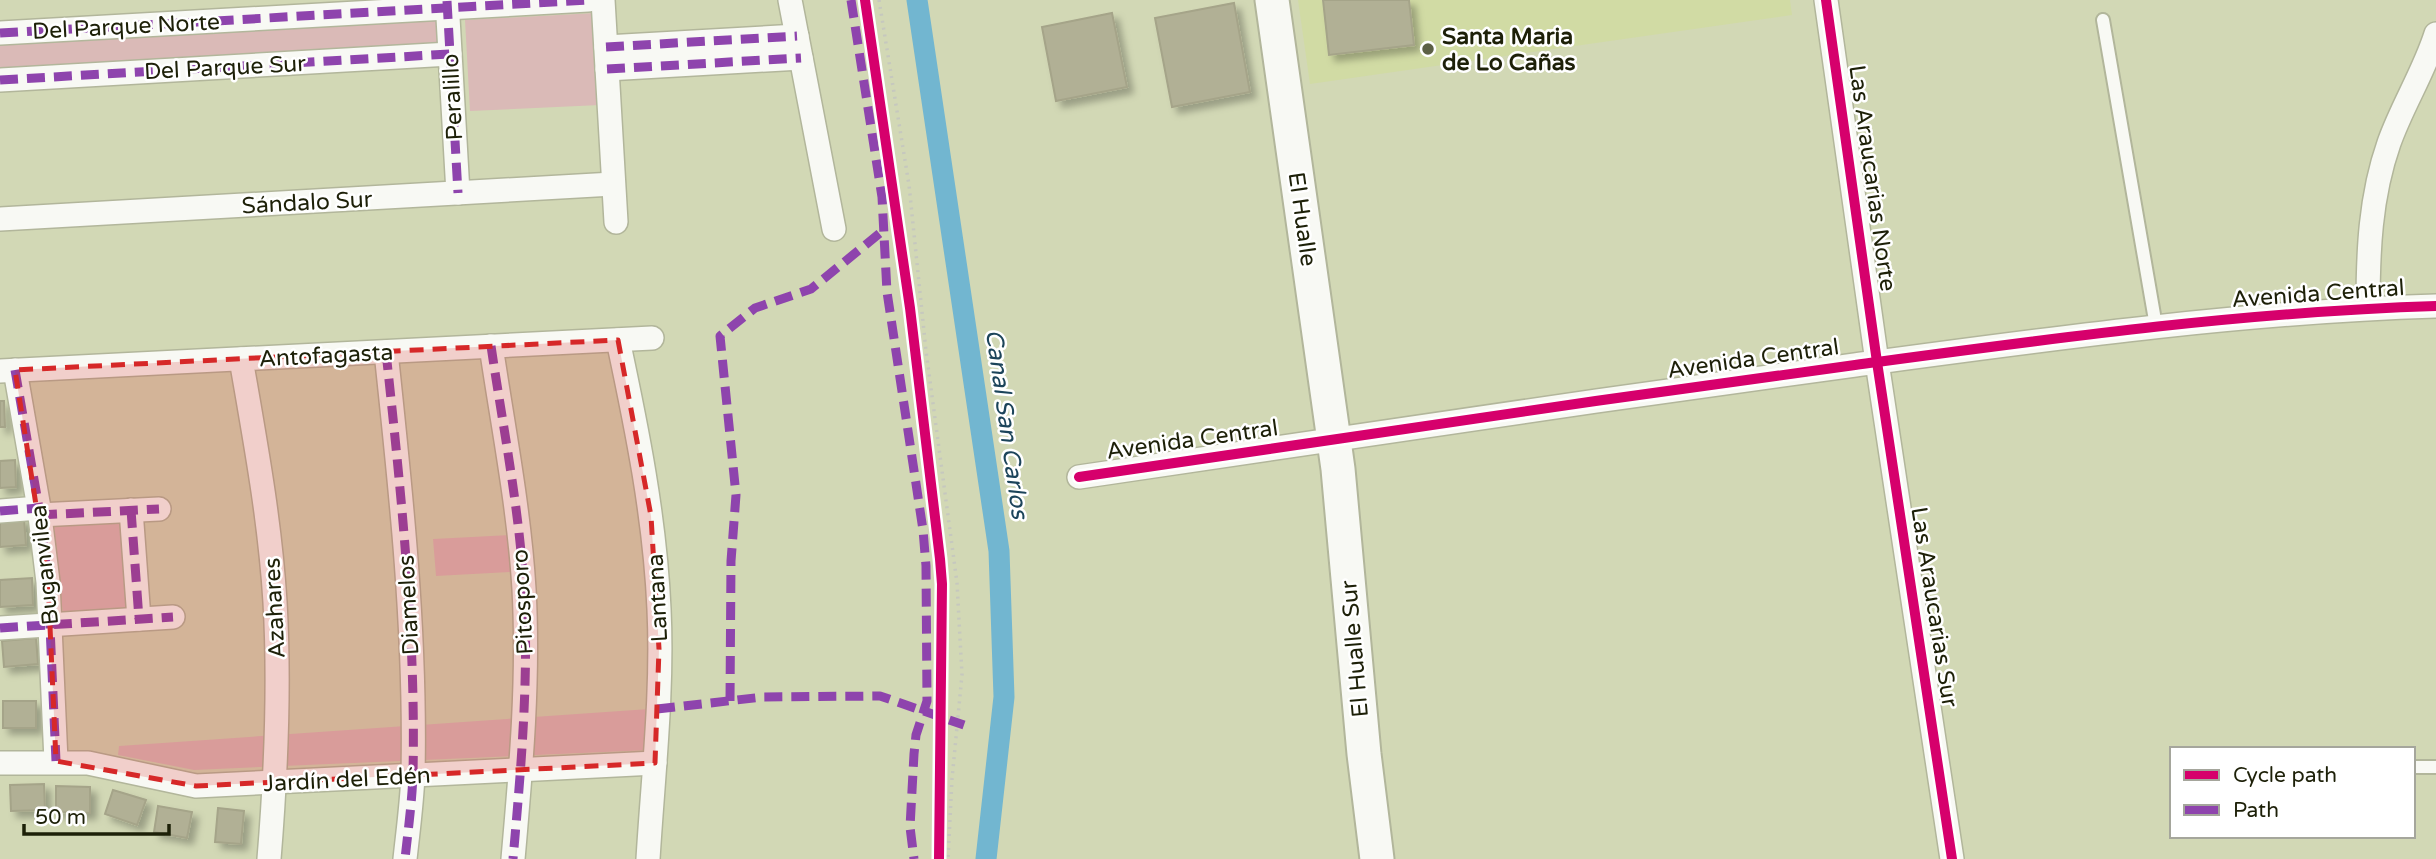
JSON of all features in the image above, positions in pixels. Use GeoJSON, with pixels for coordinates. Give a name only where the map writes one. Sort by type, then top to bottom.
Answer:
{"type":"FeatureCollection","features":[{"type":"Feature","properties":{"kind":"street","name":"Del Parque Norte"},"geometry":{"type":"LineString","coordinates":[[0,33],[447,4],[588,0]]}},
{"type":"Feature","properties":{"kind":"street"},"geometry":{"type":"LineString","coordinates":[[603,0],[615,222]]}},
{"type":"Feature","properties":{"kind":"street"},"geometry":{"type":"LineString","coordinates":[[790,0],[834,229]]}},
{"type":"Feature","properties":{"kind":"street","name":"El Hualle"},"geometry":{"type":"LineString","coordinates":[[1272,0],[1334,439]]}},
{"type":"Feature","properties":{"kind":"street","name":"Las Araucarias Norte"},"geometry":{"type":"LineString","coordinates":[[1826,0],[1877,362]]}},
{"type":"Feature","properties":{"kind":"street","name":"Peralillo"},"geometry":{"type":"LineString","coordinates":[[447,4],[458,193]]}},
{"type":"Feature","properties":{"kind":"street"},"geometry":{"type":"LineString","coordinates":[[2368,308],[2368,250],[2378,178],[2394,130],[2436,34]]}},
{"type":"Feature","properties":{"kind":"street"},"geometry":{"type":"LineString","coordinates":[[606,58],[799,47]]}},
{"type":"Feature","properties":{"kind":"street","name":"Del Parque Sur"},"geometry":{"type":"LineString","coordinates":[[0,80],[450,54]]}},
{"type":"Feature","properties":{"kind":"street","name":"Sándalo Sur"},"geometry":{"type":"LineString","coordinates":[[0,219],[613,184]]}},
{"type":"Feature","properties":{"kind":"street","name":"Avenida Central"},"geometry":{"type":"LineString","coordinates":[[1079,477],[1877,362],[2156,326],[2368,308],[2436,306]]}},
{"type":"Feature","properties":{"kind":"street","name":"Antofagasta"},"geometry":{"type":"LineString","coordinates":[[8,371],[652,338]]}},
{"type":"Feature","properties":{"kind":"street","name":"Lantana"},"geometry":{"type":"LineString","coordinates":[[618,340],[643,465],[656,567],[659,649],[648,859]]}},
{"type":"Feature","properties":{"kind":"street","name":"Pitosporo"},"geometry":{"type":"LineString","coordinates":[[491,346],[524,588],[526,667],[513,859]]}},
{"type":"Feature","properties":{"kind":"street","name":"Diamelos"},"geometry":{"type":"LineString","coordinates":[[386,352],[407,587],[413,776],[405,859]]}},
{"type":"Feature","properties":{"kind":"street","name":"Azahares"},"geometry":{"type":"LineString","coordinates":[[241,359],[262,478],[273,575],[277,652],[275,784],[270,859]]}},
{"type":"Feature","properties":{"kind":"street","name":"Las Araucarias Sur"},"geometry":{"type":"LineString","coordinates":[[1877,362],[1952,859]]}},
{"type":"Feature","properties":{"kind":"street","name":"Buganvilea"},"geometry":{"type":"LineString","coordinates":[[8,371],[39,512],[51,625],[56,761]]}},
{"type":"Feature","properties":{"kind":"street","name":"El Hualle Sur"},"geometry":{"type":"LineString","coordinates":[[1334,439],[1364,754],[1377,859]]}},
{"type":"Feature","properties":{"kind":"street"},"geometry":{"type":"LineString","coordinates":[[0,511],[159,509]]}},
{"type":"Feature","properties":{"kind":"street"},"geometry":{"type":"LineString","coordinates":[[131,510],[139,619]]}},
{"type":"Feature","properties":{"kind":"street"},"geometry":{"type":"LineString","coordinates":[[0,628],[173,617]]}},
{"type":"Feature","properties":{"kind":"street","name":"Jardín del Edén"},"geometry":{"type":"LineString","coordinates":[[0,763],[56,761],[116,768],[197,786],[655,762]]}},
{"type":"Feature","properties":{"kind":"lane"},"geometry":{"type":"LineString","coordinates":[[2104,20],[2156,326]]}},
{"type":"Feature","properties":{"kind":"lane"},"geometry":{"type":"LineString","coordinates":[[2415,767],[2436,766]]}},
{"type":"Feature","properties":{"kind":"path"},"geometry":{"type":"LineString","coordinates":[[878,0],[909,185],[926,351],[957,583],[962,675],[948,859]]}},
{"type":"Feature","properties":{"kind":"path"},"geometry":{"type":"LineString","coordinates":[[909,308],[925,430]]}},
{"type":"Feature","properties":{"kind":"path"},"geometry":{"type":"LineString","coordinates":[[939,859],[940,782]]}},
{"type":"Feature","properties":{"kind":"highlighted area"},"geometry":{"type":"Polygon","coordinates":[[[618,340],[651,516],[659,649],[655,763],[196,786],[56,761],[48,582],[15,370],[618,340]]]}},
{"type":"Feature","properties":{"kind":"shaded area","name":"Santa Maria de Lo Cañas"},"geometry":{"type":"Polygon","coordinates":[[[1298,0],[1790,0],[1792,15],[1310,84],[1298,0]]]}},
{"type":"Feature","properties":{"kind":"shaded area"},"geometry":{"type":"Polygon","coordinates":[[[595,13],[600,105],[470,111],[465,20],[595,13]]]}},
{"type":"Feature","properties":{"kind":"shaded area"},"geometry":{"type":"Polygon","coordinates":[[[442,15],[444,51],[0,74],[0,37],[442,15]]]}},
{"type":"Feature","properties":{"kind":"shaded area"},"geometry":{"type":"Polygon","coordinates":[[[120,516],[131,610],[63,615],[54,523],[120,516]]]}},
{"type":"Feature","properties":{"kind":"shaded area"},"geometry":{"type":"Polygon","coordinates":[[[510,535],[512,572],[436,576],[433,539],[510,535]]]}},
{"type":"Feature","properties":{"kind":"shaded area"},"geometry":{"type":"Polygon","coordinates":[[[649,709],[650,750],[194,770],[118,755],[119,746],[649,709]]]}},
{"type":"Feature","properties":{"kind":"building"},"geometry":{"type":"Polygon","coordinates":[[[1323,0],[1409,0],[1414,45],[1329,55],[1323,0]]]}},
{"type":"Feature","properties":{"kind":"building"},"geometry":{"type":"Polygon","coordinates":[[[1234,3],[1250,92],[1172,107],[1155,18],[1234,3]]]}},
{"type":"Feature","properties":{"kind":"building"},"geometry":{"type":"Polygon","coordinates":[[[1112,13],[1127,87],[1056,101],[1042,27],[1112,13]]]}},
{"type":"Feature","properties":{"kind":"building"},"geometry":{"type":"Polygon","coordinates":[[[0,401],[4,401],[5,427],[0,427],[0,401]]]}},
{"type":"Feature","properties":{"kind":"building"},"geometry":{"type":"Polygon","coordinates":[[[15,460],[16,487],[0,488],[0,461],[15,460]]]}},
{"type":"Feature","properties":{"kind":"building"},"geometry":{"type":"Polygon","coordinates":[[[24,518],[26,545],[0,547],[0,520],[24,518]]]}},
{"type":"Feature","properties":{"kind":"building"},"geometry":{"type":"Polygon","coordinates":[[[32,578],[33,605],[0,607],[0,580],[32,578]]]}},
{"type":"Feature","properties":{"kind":"building"},"geometry":{"type":"Polygon","coordinates":[[[36,638],[38,664],[4,667],[2,641],[36,638]]]}},
{"type":"Feature","properties":{"kind":"building"},"geometry":{"type":"Polygon","coordinates":[[[3,701],[36,701],[36,728],[3,728],[3,701]]]}},
{"type":"Feature","properties":{"kind":"building"},"geometry":{"type":"Polygon","coordinates":[[[44,784],[45,810],[11,811],[10,785],[44,784]]]}},
{"type":"Feature","properties":{"kind":"building"},"geometry":{"type":"Polygon","coordinates":[[[56,786],[90,787],[90,813],[56,812],[56,786]]]}},
{"type":"Feature","properties":{"kind":"building"},"geometry":{"type":"Polygon","coordinates":[[[113,790],[146,800],[137,825],[105,814],[113,790]]]}},
{"type":"Feature","properties":{"kind":"building"},"geometry":{"type":"Polygon","coordinates":[[[158,806],[192,812],[187,838],[154,832],[158,806]]]}},
{"type":"Feature","properties":{"kind":"building"},"geometry":{"type":"Polygon","coordinates":[[[218,808],[244,811],[241,844],[215,842],[218,808]]]}},
{"type":"Feature","properties":{"kind":"waterway","name":"Canal San Carlos"},"geometry":{"type":"LineString","coordinates":[[917,0],[999,551],[1004,697],[986,859]]}},
{"type":"Feature","properties":{"kind":"marked path"},"geometry":{"type":"LineString","coordinates":[[0,33],[588,0]]}},
{"type":"Feature","properties":{"kind":"marked path"},"geometry":{"type":"LineString","coordinates":[[851,0],[882,197],[887,292],[923,530],[926,566],[927,701],[916,735],[914,754],[910,827],[914,859]]}},
{"type":"Feature","properties":{"kind":"marked path"},"geometry":{"type":"LineString","coordinates":[[447,1],[458,193]]}},
{"type":"Feature","properties":{"kind":"marked path"},"geometry":{"type":"LineString","coordinates":[[606,47],[797,36]]}},
{"type":"Feature","properties":{"kind":"marked path"},"geometry":{"type":"LineString","coordinates":[[0,80],[450,54]]}},
{"type":"Feature","properties":{"kind":"marked path"},"geometry":{"type":"LineString","coordinates":[[607,69],[801,58]]}},
{"type":"Feature","properties":{"kind":"marked path"},"geometry":{"type":"LineString","coordinates":[[730,701],[731,561],[736,495],[720,336],[755,308],[811,289],[885,229]]}},
{"type":"Feature","properties":{"kind":"marked path"},"geometry":{"type":"LineString","coordinates":[[491,346],[515,497],[524,589],[525,690],[513,859]]}},
{"type":"Feature","properties":{"kind":"marked path"},"geometry":{"type":"LineString","coordinates":[[386,352],[402,510],[412,668],[413,774],[405,859]]}},
{"type":"Feature","properties":{"kind":"marked path"},"geometry":{"type":"LineString","coordinates":[[15,370],[39,508],[48,582],[56,761]]}},
{"type":"Feature","properties":{"kind":"marked path"},"geometry":{"type":"LineString","coordinates":[[0,511],[39,508]]}},
{"type":"Feature","properties":{"kind":"marked path"},"geometry":{"type":"LineString","coordinates":[[39,515],[159,509]]}},
{"type":"Feature","properties":{"kind":"marked path"},"geometry":{"type":"LineString","coordinates":[[131,510],[139,619]]}},
{"type":"Feature","properties":{"kind":"marked path"},"geometry":{"type":"LineString","coordinates":[[0,628],[173,617]]}},
{"type":"Feature","properties":{"kind":"marked path"},"geometry":{"type":"LineString","coordinates":[[657,709],[763,697],[880,696],[964,725]]}},
{"type":"Feature","properties":{"kind":"cycle path"},"geometry":{"type":"LineString","coordinates":[[865,0],[910,308],[940,559],[939,859]]}},
{"type":"Feature","properties":{"kind":"cycle path"},"geometry":{"type":"LineString","coordinates":[[1826,0],[1952,859]]}},
{"type":"Feature","properties":{"kind":"cycle path"},"geometry":{"type":"LineString","coordinates":[[1079,477],[1661,392],[2072,336],[2217,320],[2436,306]]}},
{"type":"Feature","properties":{"kind":"place","name":"Santa Maria de Lo Cañas"},"geometry":{"type":"Point","coordinates":[1428,49]}}]}
